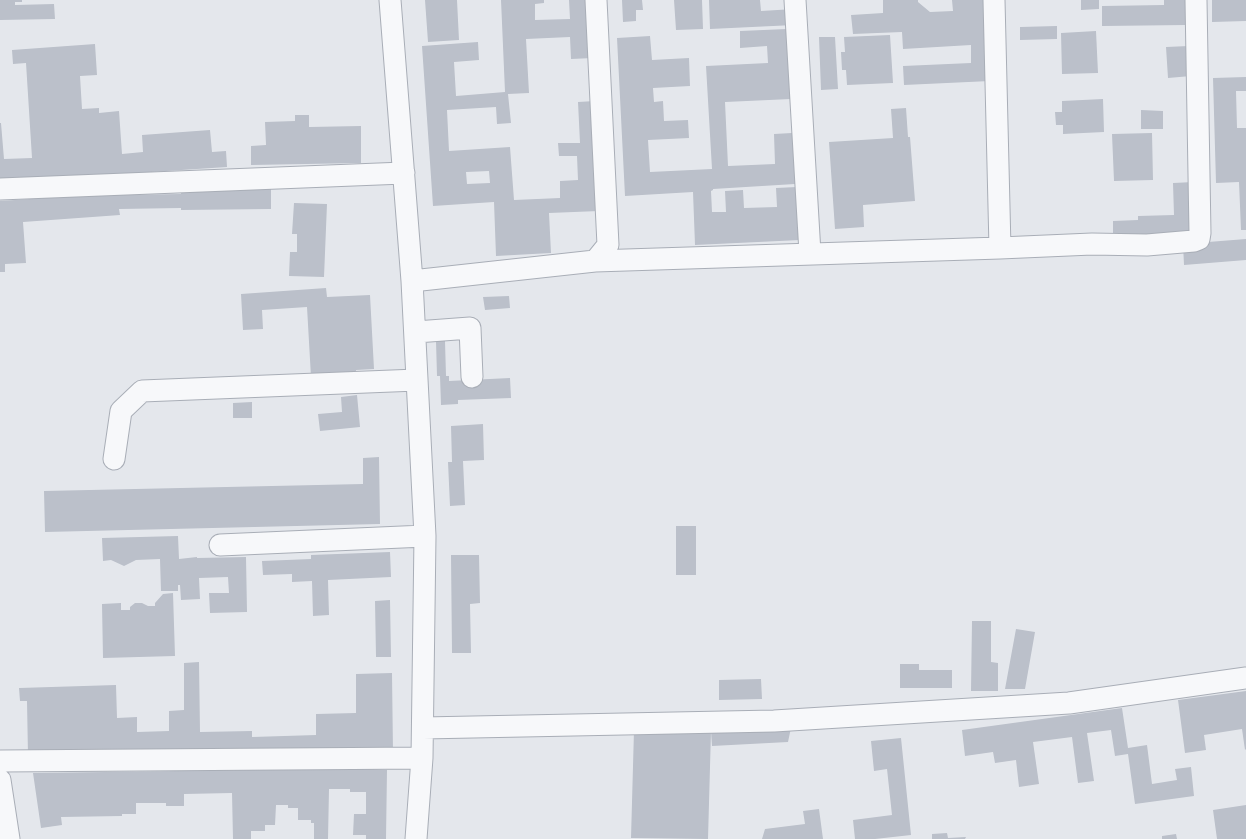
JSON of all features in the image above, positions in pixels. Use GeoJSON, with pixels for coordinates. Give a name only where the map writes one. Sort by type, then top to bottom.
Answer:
{"type":"FeatureCollection","features":[{"type":"Feature","properties":{"kind":"street"},"geometry":{"type":"LineString","coordinates":[[390,0],[416,332],[425,536],[423,728],[416,839]]}},
{"type":"Feature","properties":{"kind":"street"},"geometry":{"type":"LineString","coordinates":[[595,261],[608,245],[596,0]]}},
{"type":"Feature","properties":{"kind":"street"},"geometry":{"type":"LineString","coordinates":[[795,0],[810,254]]}},
{"type":"Feature","properties":{"kind":"street"},"geometry":{"type":"LineString","coordinates":[[994,0],[1000,248]]}},
{"type":"Feature","properties":{"kind":"street"},"geometry":{"type":"LineString","coordinates":[[412,281],[595,261],[1092,244],[1147,245],[1194,241],[1199,239],[1200,233],[1196,0]]}},
{"type":"Feature","properties":{"kind":"street"},"geometry":{"type":"LineString","coordinates":[[0,189],[404,173]]}},
{"type":"Feature","properties":{"kind":"street"},"geometry":{"type":"LineString","coordinates":[[416,332],[470,328],[472,377]]}},
{"type":"Feature","properties":{"kind":"street"},"geometry":{"type":"LineString","coordinates":[[114,459],[121,411],[142,391],[417,380]]}},
{"type":"Feature","properties":{"kind":"street"},"geometry":{"type":"LineString","coordinates":[[220,545],[425,536]]}},
{"type":"Feature","properties":{"kind":"street"},"geometry":{"type":"LineString","coordinates":[[423,728],[774,721],[1061,704],[1246,678]]}},
{"type":"Feature","properties":{"kind":"street"},"geometry":{"type":"LineString","coordinates":[[0,761],[422,758]]}},
{"type":"Feature","properties":{"kind":"street"},"geometry":{"type":"LineString","coordinates":[[0,780],[9,839]]}},
{"type":"Feature","properties":{"kind":"building"},"geometry":{"type":"Polygon","coordinates":[[[0,0],[22,0],[22,2],[15,2],[15,5],[54,4],[55,19],[0,20],[0,0]]]}},
{"type":"Feature","properties":{"kind":"building"},"geometry":{"type":"Polygon","coordinates":[[[425,0],[457,0],[459,40],[428,42],[425,0]]]}},
{"type":"Feature","properties":{"kind":"building"},"geometry":{"type":"Polygon","coordinates":[[[501,0],[544,0],[544,3],[535,4],[535,20],[570,19],[569,0],[590,0],[593,58],[571,59],[570,37],[526,39],[529,93],[508,94],[511,123],[497,124],[496,107],[447,110],[449,151],[510,147],[514,200],[560,198],[560,181],[578,180],[577,156],[559,156],[558,143],[580,143],[578,102],[595,101],[599,211],[549,213],[551,253],[496,256],[494,202],[433,206],[422,46],[478,42],[479,60],[454,62],[456,96],[505,92],[501,0]],[[489,171],[466,172],[467,184],[490,183],[489,171]]]}},
{"type":"Feature","properties":{"kind":"building"},"geometry":{"type":"Polygon","coordinates":[[[622,0],[642,0],[643,10],[636,10],[636,21],[623,22],[622,0]]]}},
{"type":"Feature","properties":{"kind":"building"},"geometry":{"type":"Polygon","coordinates":[[[674,0],[702,0],[703,29],[676,30],[674,0]]]}},
{"type":"Feature","properties":{"kind":"building"},"geometry":{"type":"Polygon","coordinates":[[[709,0],[760,0],[761,11],[794,9],[794,25],[710,29],[709,0]]]}},
{"type":"Feature","properties":{"kind":"building"},"geometry":{"type":"Polygon","coordinates":[[[883,0],[918,0],[918,2],[930,12],[953,11],[952,0],[986,0],[990,81],[904,85],[903,66],[971,63],[971,45],[903,49],[902,32],[853,34],[851,15],[883,13],[883,0]]]}},
{"type":"Feature","properties":{"kind":"building"},"geometry":{"type":"Polygon","coordinates":[[[1081,0],[1099,0],[1099,9],[1081,10],[1081,0]]]}},
{"type":"Feature","properties":{"kind":"building"},"geometry":{"type":"Polygon","coordinates":[[[1164,0],[1186,0],[1186,25],[1102,26],[1102,6],[1164,5],[1164,0]]]}},
{"type":"Feature","properties":{"kind":"building"},"geometry":{"type":"Polygon","coordinates":[[[1212,0],[1246,0],[1246,21],[1212,22],[1212,0]]]}},
{"type":"Feature","properties":{"kind":"building"},"geometry":{"type":"Polygon","coordinates":[[[1057,26],[1057,39],[1020,40],[1020,27],[1057,26]]]}},
{"type":"Feature","properties":{"kind":"building"},"geometry":{"type":"Polygon","coordinates":[[[787,29],[791,99],[725,102],[728,166],[775,164],[774,134],[792,133],[795,184],[713,189],[711,191],[712,212],[726,212],[725,191],[743,190],[744,208],[777,207],[776,188],[797,187],[800,240],[695,245],[693,192],[625,196],[617,38],[650,36],[652,60],[689,58],[690,86],[653,88],[654,102],[663,101],[664,121],[688,120],[689,138],[648,140],[650,172],[712,169],[706,66],[768,63],[767,46],[740,48],[740,31],[787,29]]]}},
{"type":"Feature","properties":{"kind":"building"},"geometry":{"type":"Polygon","coordinates":[[[1096,31],[1098,73],[1062,74],[1061,33],[1096,31]]]}},
{"type":"Feature","properties":{"kind":"building"},"geometry":{"type":"Polygon","coordinates":[[[890,35],[893,83],[847,85],[846,70],[842,70],[841,52],[845,52],[844,37],[890,35]]]}},
{"type":"Feature","properties":{"kind":"building"},"geometry":{"type":"Polygon","coordinates":[[[819,37],[835,37],[838,89],[821,90],[819,37]]]}},
{"type":"Feature","properties":{"kind":"building"},"geometry":{"type":"Polygon","coordinates":[[[95,44],[97,75],[80,76],[82,109],[99,108],[99,113],[119,111],[122,154],[143,152],[142,135],[210,130],[212,152],[226,151],[227,167],[0,182],[0,123],[4,159],[32,158],[26,63],[13,64],[12,50],[95,44]]]}},
{"type":"Feature","properties":{"kind":"building"},"geometry":{"type":"Polygon","coordinates":[[[1189,46],[1191,76],[1168,78],[1166,47],[1189,46]]]}},
{"type":"Feature","properties":{"kind":"building"},"geometry":{"type":"Polygon","coordinates":[[[1246,77],[1246,91],[1236,91],[1237,128],[1246,128],[1246,230],[1241,230],[1239,182],[1216,183],[1213,78],[1246,77]]]}},
{"type":"Feature","properties":{"kind":"building"},"geometry":{"type":"Polygon","coordinates":[[[1103,99],[1104,132],[1063,134],[1063,125],[1056,125],[1055,112],[1062,112],[1062,101],[1103,99]]]}},
{"type":"Feature","properties":{"kind":"building"},"geometry":{"type":"Polygon","coordinates":[[[906,108],[915,201],[863,205],[864,227],[835,229],[829,142],[893,138],[891,109],[906,108]]]}},
{"type":"Feature","properties":{"kind":"building"},"geometry":{"type":"Polygon","coordinates":[[[1141,110],[1163,111],[1163,129],[1141,129],[1141,110]]]}},
{"type":"Feature","properties":{"kind":"building"},"geometry":{"type":"Polygon","coordinates":[[[295,115],[309,115],[309,127],[361,126],[361,163],[251,165],[251,146],[266,145],[265,122],[295,121],[295,115]]]}},
{"type":"Feature","properties":{"kind":"building"},"geometry":{"type":"Polygon","coordinates":[[[1152,133],[1153,180],[1114,181],[1112,134],[1152,133]]]}},
{"type":"Feature","properties":{"kind":"building"},"geometry":{"type":"Polygon","coordinates":[[[1194,182],[1196,237],[1140,238],[1140,234],[1113,235],[1113,221],[1138,220],[1138,216],[1174,215],[1173,183],[1194,182]]]}},
{"type":"Feature","properties":{"kind":"building"},"geometry":{"type":"Polygon","coordinates":[[[271,189],[271,209],[119,209],[120,215],[23,222],[26,263],[5,264],[5,272],[0,272],[0,201],[118,193],[119,195],[181,194],[181,191],[271,189]]]}},
{"type":"Feature","properties":{"kind":"building"},"geometry":{"type":"Polygon","coordinates":[[[294,203],[327,204],[324,277],[289,276],[290,252],[297,252],[297,234],[292,234],[294,203]]]}},
{"type":"Feature","properties":{"kind":"building"},"geometry":{"type":"Polygon","coordinates":[[[1246,239],[1246,260],[1184,265],[1183,244],[1246,239]]]}},
{"type":"Feature","properties":{"kind":"building"},"geometry":{"type":"Polygon","coordinates":[[[326,288],[327,297],[370,295],[374,369],[356,370],[356,374],[311,377],[307,307],[262,310],[263,329],[243,330],[241,294],[326,288]]]}},
{"type":"Feature","properties":{"kind":"building"},"geometry":{"type":"Polygon","coordinates":[[[509,296],[510,308],[485,310],[483,297],[509,296]]]}},
{"type":"Feature","properties":{"kind":"building"},"geometry":{"type":"Polygon","coordinates":[[[436,341],[445,341],[446,376],[449,376],[449,381],[510,378],[511,398],[458,400],[458,404],[441,405],[440,376],[437,376],[436,341]]]}},
{"type":"Feature","properties":{"kind":"building"},"geometry":{"type":"Polygon","coordinates":[[[357,395],[360,427],[320,431],[318,414],[342,412],[341,397],[357,395]]]}},
{"type":"Feature","properties":{"kind":"building"},"geometry":{"type":"Polygon","coordinates":[[[252,402],[252,418],[233,418],[233,403],[252,402]]]}},
{"type":"Feature","properties":{"kind":"building"},"geometry":{"type":"Polygon","coordinates":[[[483,424],[484,460],[463,461],[465,505],[450,506],[448,462],[452,462],[451,426],[483,424]]]}},
{"type":"Feature","properties":{"kind":"building"},"geometry":{"type":"Polygon","coordinates":[[[379,457],[380,524],[45,532],[44,491],[363,484],[363,458],[379,457]]]}},
{"type":"Feature","properties":{"kind":"building"},"geometry":{"type":"Polygon","coordinates":[[[676,526],[696,526],[696,575],[676,575],[676,526]]]}},
{"type":"Feature","properties":{"kind":"building"},"geometry":{"type":"Polygon","coordinates":[[[178,536],[179,559],[197,557],[246,557],[247,612],[210,613],[209,593],[229,593],[228,577],[199,578],[200,599],[181,600],[180,585],[178,585],[178,591],[161,591],[160,559],[136,560],[124,566],[111,560],[103,561],[102,538],[178,536]]]}},
{"type":"Feature","properties":{"kind":"building"},"geometry":{"type":"Polygon","coordinates":[[[390,552],[391,577],[328,580],[329,615],[313,616],[312,581],[292,582],[292,574],[263,575],[262,561],[311,559],[311,555],[390,552]]]}},
{"type":"Feature","properties":{"kind":"building"},"geometry":{"type":"Polygon","coordinates":[[[451,555],[479,555],[480,603],[470,604],[471,653],[452,653],[451,555]]]}},
{"type":"Feature","properties":{"kind":"building"},"geometry":{"type":"Polygon","coordinates":[[[173,593],[175,656],[103,658],[102,604],[121,603],[121,610],[130,610],[130,607],[135,603],[155,606],[155,603],[163,594],[173,593]]]}},
{"type":"Feature","properties":{"kind":"building"},"geometry":{"type":"Polygon","coordinates":[[[390,600],[391,657],[376,657],[375,601],[390,600]]]}},
{"type":"Feature","properties":{"kind":"building"},"geometry":{"type":"Polygon","coordinates":[[[972,621],[991,621],[991,662],[998,663],[998,691],[971,691],[972,621]]]}},
{"type":"Feature","properties":{"kind":"building"},"geometry":{"type":"Polygon","coordinates":[[[1016,629],[1035,632],[1025,689],[1005,689],[1016,629]]]}},
{"type":"Feature","properties":{"kind":"building"},"geometry":{"type":"Polygon","coordinates":[[[199,662],[200,732],[252,731],[252,737],[316,735],[316,714],[356,713],[356,674],[392,673],[393,753],[28,756],[27,701],[20,701],[19,688],[116,685],[117,718],[137,717],[137,732],[169,731],[169,711],[184,710],[184,663],[199,662]]]}},
{"type":"Feature","properties":{"kind":"building"},"geometry":{"type":"Polygon","coordinates":[[[900,664],[919,664],[919,670],[952,670],[952,688],[900,688],[900,664]]]}},
{"type":"Feature","properties":{"kind":"building"},"geometry":{"type":"Polygon","coordinates":[[[761,679],[762,699],[719,700],[719,680],[761,679]]]}},
{"type":"Feature","properties":{"kind":"building"},"geometry":{"type":"Polygon","coordinates":[[[1246,691],[1246,749],[1245,750],[1242,729],[1204,735],[1206,750],[1185,753],[1178,700],[1246,691]]]}},
{"type":"Feature","properties":{"kind":"building"},"geometry":{"type":"Polygon","coordinates":[[[1122,708],[1128,748],[1147,745],[1152,784],[1177,780],[1175,769],[1191,767],[1194,796],[1135,804],[1128,754],[1115,756],[1111,730],[1087,733],[1094,781],[1078,783],[1072,737],[1033,742],[1039,784],[1019,787],[1016,760],[995,763],[993,752],[965,756],[962,730],[1122,708]]]}},
{"type":"Feature","properties":{"kind":"building"},"geometry":{"type":"Polygon","coordinates":[[[792,723],[788,742],[712,746],[711,731],[708,839],[631,838],[634,730],[792,723]]]}},
{"type":"Feature","properties":{"kind":"building"},"geometry":{"type":"Polygon","coordinates":[[[901,738],[911,835],[875,839],[855,839],[853,820],[892,815],[887,769],[874,771],[871,741],[901,738]]]}},
{"type":"Feature","properties":{"kind":"building"},"geometry":{"type":"Polygon","coordinates":[[[312,767],[387,770],[386,839],[366,839],[366,835],[353,835],[354,814],[366,814],[366,792],[350,792],[350,789],[329,789],[328,839],[314,839],[314,823],[311,823],[311,820],[298,820],[298,808],[288,808],[288,805],[276,805],[275,825],[265,825],[265,831],[251,831],[251,839],[233,839],[232,793],[184,794],[184,806],[166,806],[166,803],[136,803],[136,814],[122,814],[122,816],[61,817],[62,825],[41,828],[33,773],[250,770],[250,768],[312,767]]]}},
{"type":"Feature","properties":{"kind":"building"},"geometry":{"type":"Polygon","coordinates":[[[1246,805],[1246,839],[1217,839],[1213,810],[1246,805]]]}},
{"type":"Feature","properties":{"kind":"building"},"geometry":{"type":"Polygon","coordinates":[[[819,809],[823,839],[762,839],[765,829],[805,824],[803,811],[819,809]]]}},
{"type":"Feature","properties":{"kind":"building"},"geometry":{"type":"Polygon","coordinates":[[[947,833],[948,838],[966,837],[965,839],[932,839],[932,834],[947,833]]]}},
{"type":"Feature","properties":{"kind":"building"},"geometry":{"type":"Polygon","coordinates":[[[1176,834],[1177,839],[1162,839],[1162,836],[1176,834]]]}}]}
